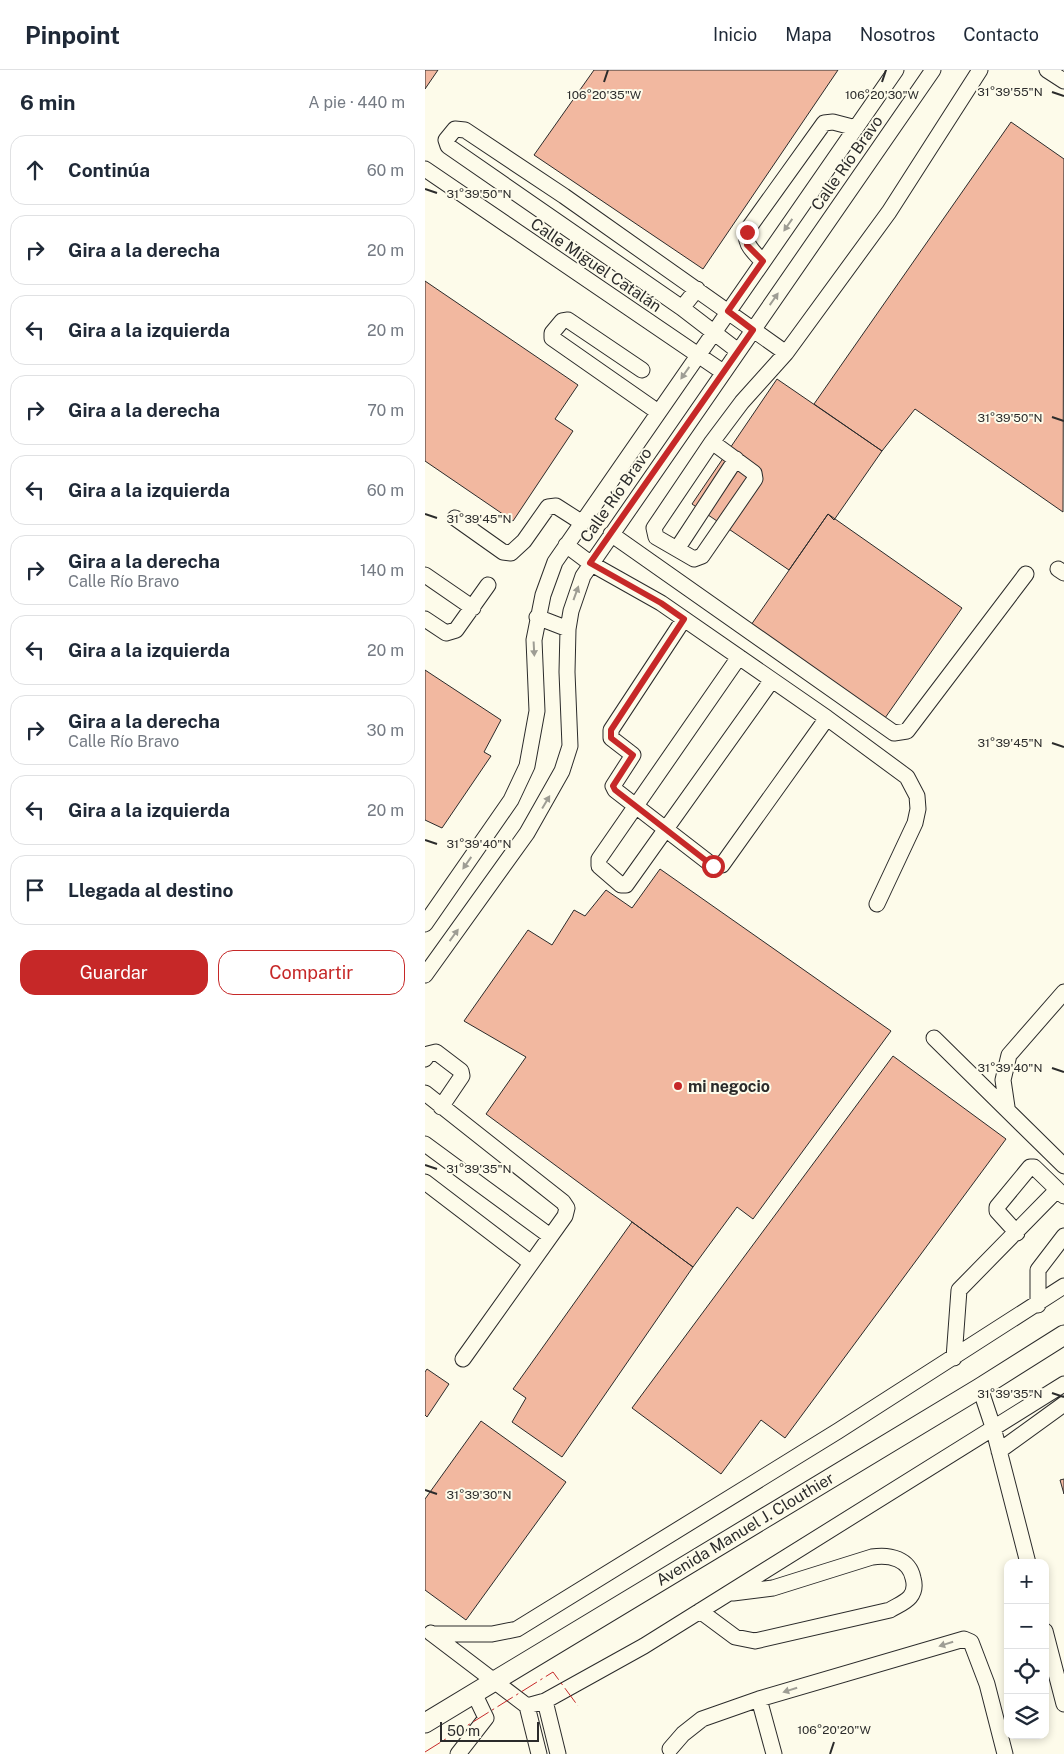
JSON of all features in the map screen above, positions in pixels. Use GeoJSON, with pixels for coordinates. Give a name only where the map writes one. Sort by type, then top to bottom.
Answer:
{"type":"FeatureCollection","features":[{"type":"Feature","properties":{"kind":"main road","name":"Avenida Manuel J. Clouthier"},"geometry":{"type":"LineString","coordinates":[[425,1722],[980,1388],[1064,1335]]}},
{"type":"Feature","properties":{"kind":"street","name":"Calle Río Bravo"},"geometry":{"type":"LineString","coordinates":[[425,924],[511,800],[527,766],[537,711],[534,640],[537,617],[548,576],[581,522],[896,70]]}},
{"type":"Feature","properties":{"kind":"street","name":"Calle Río Bravo"},"geometry":{"type":"LineString","coordinates":[[425,975],[527,833],[563,771],[570,746],[567,672],[569,629],[576,593],[590,563],[933,70]]}},
{"type":"Feature","properties":{"kind":"street"},"geometry":{"type":"LineString","coordinates":[[712,442],[754,473],[755,482],[700,558],[694,559],[656,537],[654,528],[712,442],[743,402],[786,353],[889,212],[980,70]]}},
{"type":"Feature","properties":{"kind":"street"},"geometry":{"type":"LineString","coordinates":[[1047,70],[1064,81]]}},
{"type":"Feature","properties":{"kind":"street"},"geometry":{"type":"LineString","coordinates":[[763,261],[747,245],[747,232],[754,221],[824,124],[831,122],[856,128]]}},
{"type":"Feature","properties":{"kind":"street"},"geometry":{"type":"LineString","coordinates":[[737,351],[682,308],[448,146],[446,140],[455,129],[461,128],[564,196],[697,288],[786,353]]}},
{"type":"Feature","properties":{"kind":"street","name":"Calle Miguel Catalán"},"geometry":{"type":"LineString","coordinates":[[425,170],[723,372]]}},
{"type":"Feature","properties":{"kind":"street"},"geometry":{"type":"LineString","coordinates":[[549,216],[564,196]]}},
{"type":"Feature","properties":{"kind":"street"},"geometry":{"type":"LineString","coordinates":[[682,308],[697,288]]}},
{"type":"Feature","properties":{"kind":"street"},"geometry":{"type":"LineString","coordinates":[[642,370],[568,320],[562,321],[552,333],[552,338],[658,412]]}},
{"type":"Feature","properties":{"kind":"street"},"geometry":{"type":"LineString","coordinates":[[677,549],[736,459]]}},
{"type":"Feature","properties":{"kind":"street"},"geometry":{"type":"LineString","coordinates":[[455,518],[503,552],[511,553],[524,541],[548,507],[555,506],[581,522]]}},
{"type":"Feature","properties":{"kind":"street"},"geometry":{"type":"LineString","coordinates":[[611,534],[894,733],[907,731],[1026,574]]}},
{"type":"Feature","properties":{"kind":"street"},"geometry":{"type":"LineString","coordinates":[[566,545],[590,563],[661,603],[827,718],[907,777],[917,796],[918,809],[915,823],[877,904]]}},
{"type":"Feature","properties":{"kind":"street"},"geometry":{"type":"LineString","coordinates":[[425,575],[473,608]]}},
{"type":"Feature","properties":{"kind":"street"},"geometry":{"type":"LineString","coordinates":[[425,619],[440,631],[452,632],[473,608],[488,585]]}},
{"type":"Feature","properties":{"kind":"street"},"geometry":{"type":"LineString","coordinates":[[537,617],[569,629]]}},
{"type":"Feature","properties":{"kind":"street"},"geometry":{"type":"LineString","coordinates":[[684,619],[611,730],[611,738],[633,755],[613,784],[613,788],[713,866],[722,865],[827,718]]}},
{"type":"Feature","properties":{"kind":"street"},"geometry":{"type":"LineString","coordinates":[[739,657],[598,862],[599,866],[621,885],[626,885],[772,680]]}},
{"type":"Feature","properties":{"kind":"street"},"geometry":{"type":"LineString","coordinates":[[1007,1107],[1003,1080],[1009,1055],[1064,992]]}},
{"type":"Feature","properties":{"kind":"street"},"geometry":{"type":"LineString","coordinates":[[934,1038],[1007,1107],[1017,1122],[1064,1166]]}},
{"type":"Feature","properties":{"kind":"street"},"geometry":{"type":"LineString","coordinates":[[425,1059],[428,1054],[436,1052],[461,1071],[462,1076],[441,1107]]}},
{"type":"Feature","properties":{"kind":"street"},"geometry":{"type":"LineString","coordinates":[[425,1094],[563,1202],[567,1208],[565,1216],[463,1359]]}},
{"type":"Feature","properties":{"kind":"street"},"geometry":{"type":"LineString","coordinates":[[425,1144],[550,1236]]}},
{"type":"Feature","properties":{"kind":"street"},"geometry":{"type":"LineString","coordinates":[[954,1358],[959,1290],[1061,1193],[1034,1167],[1030,1167],[997,1207],[997,1212],[1017,1233]]}},
{"type":"Feature","properties":{"kind":"street"},"geometry":{"type":"LineString","coordinates":[[425,1182],[531,1263]]}},
{"type":"Feature","properties":{"kind":"street"},"geometry":{"type":"LineString","coordinates":[[1038,1305],[1039,1270],[1064,1236]]}},
{"type":"Feature","properties":{"kind":"street"},"geometry":{"type":"LineString","coordinates":[[429,1632],[492,1634],[517,1629],[954,1358],[1038,1305],[1064,1286]]}},
{"type":"Feature","properties":{"kind":"street"},"geometry":{"type":"LineString","coordinates":[[527,1706],[545,1701],[644,1646],[1064,1384]]}},
{"type":"Feature","properties":{"kind":"street"},"geometry":{"type":"LineString","coordinates":[[980,1388],[993,1427],[1027,1559]]}},
{"type":"Feature","properties":{"kind":"street"},"geometry":{"type":"LineString","coordinates":[[999,1451],[1064,1404]]}},
{"type":"Feature","properties":{"kind":"street"},"geometry":{"type":"LineString","coordinates":[[700,1612],[735,1637],[755,1641],[889,1610],[907,1601],[915,1585],[907,1565],[884,1555],[872,1557],[773,1588],[729,1593]]}},
{"type":"Feature","properties":{"kind":"street"},"geometry":{"type":"LineString","coordinates":[[429,1632],[527,1706],[539,1754]]}},
{"type":"Feature","properties":{"kind":"street"},"geometry":{"type":"LineString","coordinates":[[670,1749],[687,1730],[702,1719],[759,1699],[961,1639],[971,1642],[980,1662],[1005,1754]]}},
{"type":"Feature","properties":{"kind":"street"},"geometry":{"type":"LineString","coordinates":[[1049,1646],[1064,1704]]}},
{"type":"Feature","properties":{"kind":"street"},"geometry":{"type":"LineString","coordinates":[[458,1754],[486,1718],[475,1693]]}},
{"type":"Feature","properties":{"kind":"street"},"geometry":{"type":"LineString","coordinates":[[759,1699],[773,1754]]}},
{"type":"Feature","properties":{"kind":"street"},"geometry":{"type":"LineString","coordinates":[[545,1701],[558,1754]]}},
{"type":"Feature","properties":{"kind":"building"},"geometry":{"type":"Polygon","coordinates":[[[425,70],[438,70],[425,89],[425,70]]]}},
{"type":"Feature","properties":{"kind":"building"},"geometry":{"type":"Polygon","coordinates":[[[594,70],[838,70],[703,269],[534,155],[594,70]]]}},
{"type":"Feature","properties":{"kind":"building"},"geometry":{"type":"Polygon","coordinates":[[[1011,122],[1064,159],[1063,512],[915,409],[882,451],[814,404],[1011,122]]]}},
{"type":"Feature","properties":{"kind":"building"},"geometry":{"type":"Polygon","coordinates":[[[425,281],[578,385],[555,419],[573,431],[513,521],[425,461],[425,281]]]}},
{"type":"Feature","properties":{"kind":"building"},"geometry":{"type":"Polygon","coordinates":[[[777,379],[882,451],[834,520],[828,514],[789,570],[692,504],[777,379]]]}},
{"type":"Feature","properties":{"kind":"building"},"geometry":{"type":"Polygon","coordinates":[[[828,514],[962,608],[885,718],[751,625],[828,514]]]}},
{"type":"Feature","properties":{"kind":"building"},"geometry":{"type":"Polygon","coordinates":[[[425,670],[501,720],[484,752],[491,756],[442,828],[425,820],[425,670]]]}},
{"type":"Feature","properties":{"kind":"building","name":"mi negocio"},"geometry":{"type":"Polygon","coordinates":[[[660,869],[891,1031],[753,1219],[737,1207],[693,1267],[486,1114],[526,1057],[464,1021],[528,930],[552,945],[574,910],[585,916],[606,890],[632,908],[660,869]]]}},
{"type":"Feature","properties":{"kind":"building"},"geometry":{"type":"Polygon","coordinates":[[[893,1056],[1006,1139],[785,1438],[761,1420],[721,1474],[632,1408],[893,1056]]]}},
{"type":"Feature","properties":{"kind":"building"},"geometry":{"type":"Polygon","coordinates":[[[632,1222],[693,1267],[562,1457],[512,1422],[526,1398],[513,1389],[632,1222]]]}},
{"type":"Feature","properties":{"kind":"building"},"geometry":{"type":"Polygon","coordinates":[[[427,1369],[449,1384],[427,1417],[425,1415],[425,1372],[427,1369]]]}},
{"type":"Feature","properties":{"kind":"building"},"geometry":{"type":"Polygon","coordinates":[[[481,1421],[566,1482],[466,1620],[425,1590],[425,1499],[481,1421]]]}},
{"type":"Feature","properties":{"kind":"building"},"geometry":{"type":"Polygon","coordinates":[[[1064,1479],[1064,1494],[1060,1480],[1064,1479]]]}},
{"type":"Feature","properties":{"kind":"power"},"geometry":{"type":"LineString","coordinates":[[425,1752],[553,1672],[578,1706]]}},
{"type":"Feature","properties":{"kind":"place","name":"mi negocio"},"geometry":{"type":"Point","coordinates":[678,1086]}},
{"type":"Feature","properties":{"kind":"route"},"geometry":{"type":"LineString","coordinates":[[713,866],[613,788],[613,784],[633,755],[611,738],[611,730],[684,619],[661,603],[590,563],[753,330],[728,311],[763,261],[747,245],[747,232]]}}]}
